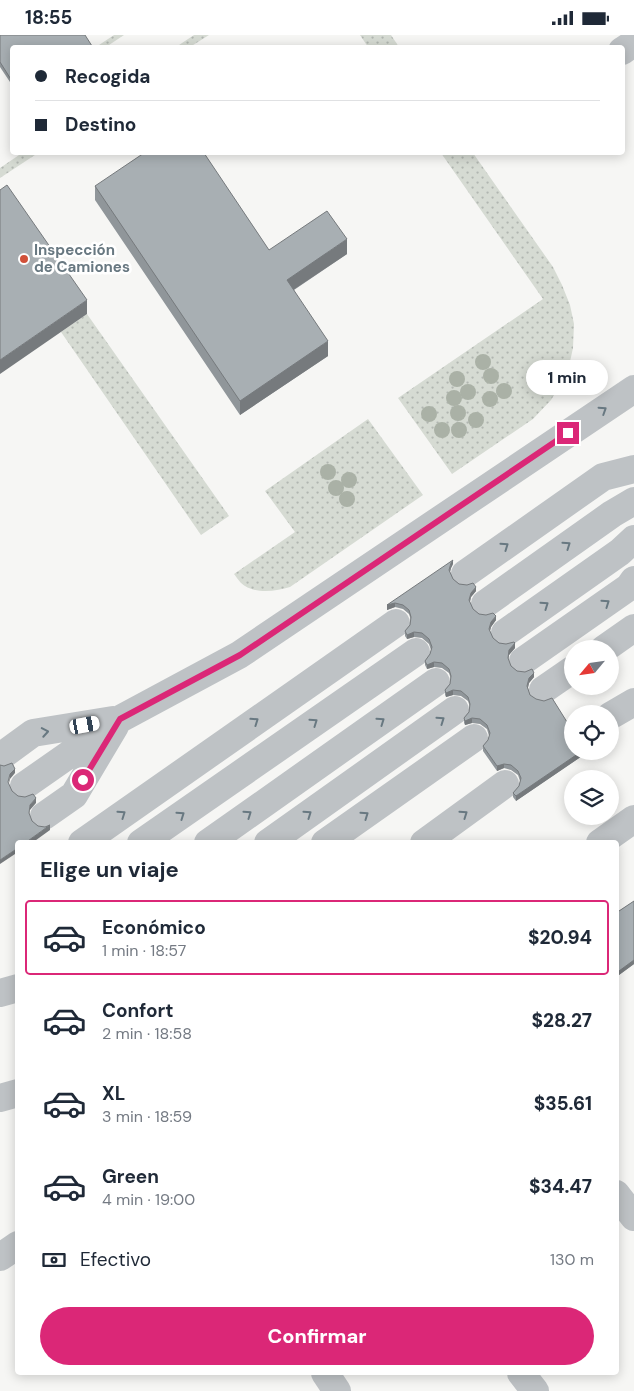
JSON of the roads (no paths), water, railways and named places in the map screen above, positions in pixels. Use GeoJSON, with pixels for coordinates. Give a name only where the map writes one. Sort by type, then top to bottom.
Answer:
{"type":"FeatureCollection","features":[{"type":"Feature","properties":{"kind":"street"},"geometry":{"type":"LineString","coordinates":[[24,786],[120,719],[240,655],[634,389]]}},
{"type":"Feature","properties":{"kind":"street"},"geometry":{"type":"LineString","coordinates":[[465,575],[603,477],[634,469]]}},
{"type":"Feature","properties":{"kind":"street"},"geometry":{"type":"LineString","coordinates":[[485,604],[612,514],[634,501]]}},
{"type":"Feature","properties":{"kind":"street"},"geometry":{"type":"LineString","coordinates":[[505,633],[634,539]]}},
{"type":"Feature","properties":{"kind":"street"},"geometry":{"type":"LineString","coordinates":[[524,661],[629,587],[634,580]]}},
{"type":"Feature","properties":{"kind":"street"},"geometry":{"type":"LineString","coordinates":[[86,840],[396,623]]}},
{"type":"Feature","properties":{"kind":"street"},"geometry":{"type":"LineString","coordinates":[[617,640],[634,628]]}},
{"type":"Feature","properties":{"kind":"street"},"geometry":{"type":"LineString","coordinates":[[144,840],[416,652]]}},
{"type":"Feature","properties":{"kind":"street"},"geometry":{"type":"LineString","coordinates":[[543,691],[564,676]]}},
{"type":"Feature","properties":{"kind":"street"},"geometry":{"type":"LineString","coordinates":[[212,840],[436,682]]}},
{"type":"Feature","properties":{"kind":"street"},"geometry":{"type":"LineString","coordinates":[[619,711],[634,702]]}},
{"type":"Feature","properties":{"kind":"street"},"geometry":{"type":"LineString","coordinates":[[272,840],[455,710]]}},
{"type":"Feature","properties":{"kind":"street"},"geometry":{"type":"LineString","coordinates":[[2,755],[33,733],[120,719]]}},
{"type":"Feature","properties":{"kind":"street"},"geometry":{"type":"LineString","coordinates":[[44,816],[74,795],[120,719]]}},
{"type":"Feature","properties":{"kind":"street"},"geometry":{"type":"LineString","coordinates":[[329,840],[474,738]]}},
{"type":"Feature","properties":{"kind":"street"},"geometry":{"type":"LineString","coordinates":[[428,840],[506,785]]}},
{"type":"Feature","properties":{"kind":"street"},"geometry":{"type":"LineString","coordinates":[[604,840],[634,819]]}},
{"type":"Feature","properties":{"kind":"street"},"geometry":{"type":"LineString","coordinates":[[0,993],[15,989]]}},
{"type":"Feature","properties":{"kind":"street"},"geometry":{"type":"LineString","coordinates":[[0,1098],[15,1094]]}},
{"type":"Feature","properties":{"kind":"street"},"geometry":{"type":"LineString","coordinates":[[619,1198],[634,1217]]}},
{"type":"Feature","properties":{"kind":"street"},"geometry":{"type":"LineString","coordinates":[[0,1257],[15,1247]]}},
{"type":"Feature","properties":{"kind":"street"},"geometry":{"type":"LineString","coordinates":[[326,1375],[337,1391]]}},
{"type":"Feature","properties":{"kind":"street"},"geometry":{"type":"LineString","coordinates":[[523,1375],[535,1391]]}},
{"type":"Feature","properties":{"kind":"place","name":"Inspección de Camiones"},"geometry":{"type":"Point","coordinates":[24,259]}}]}
